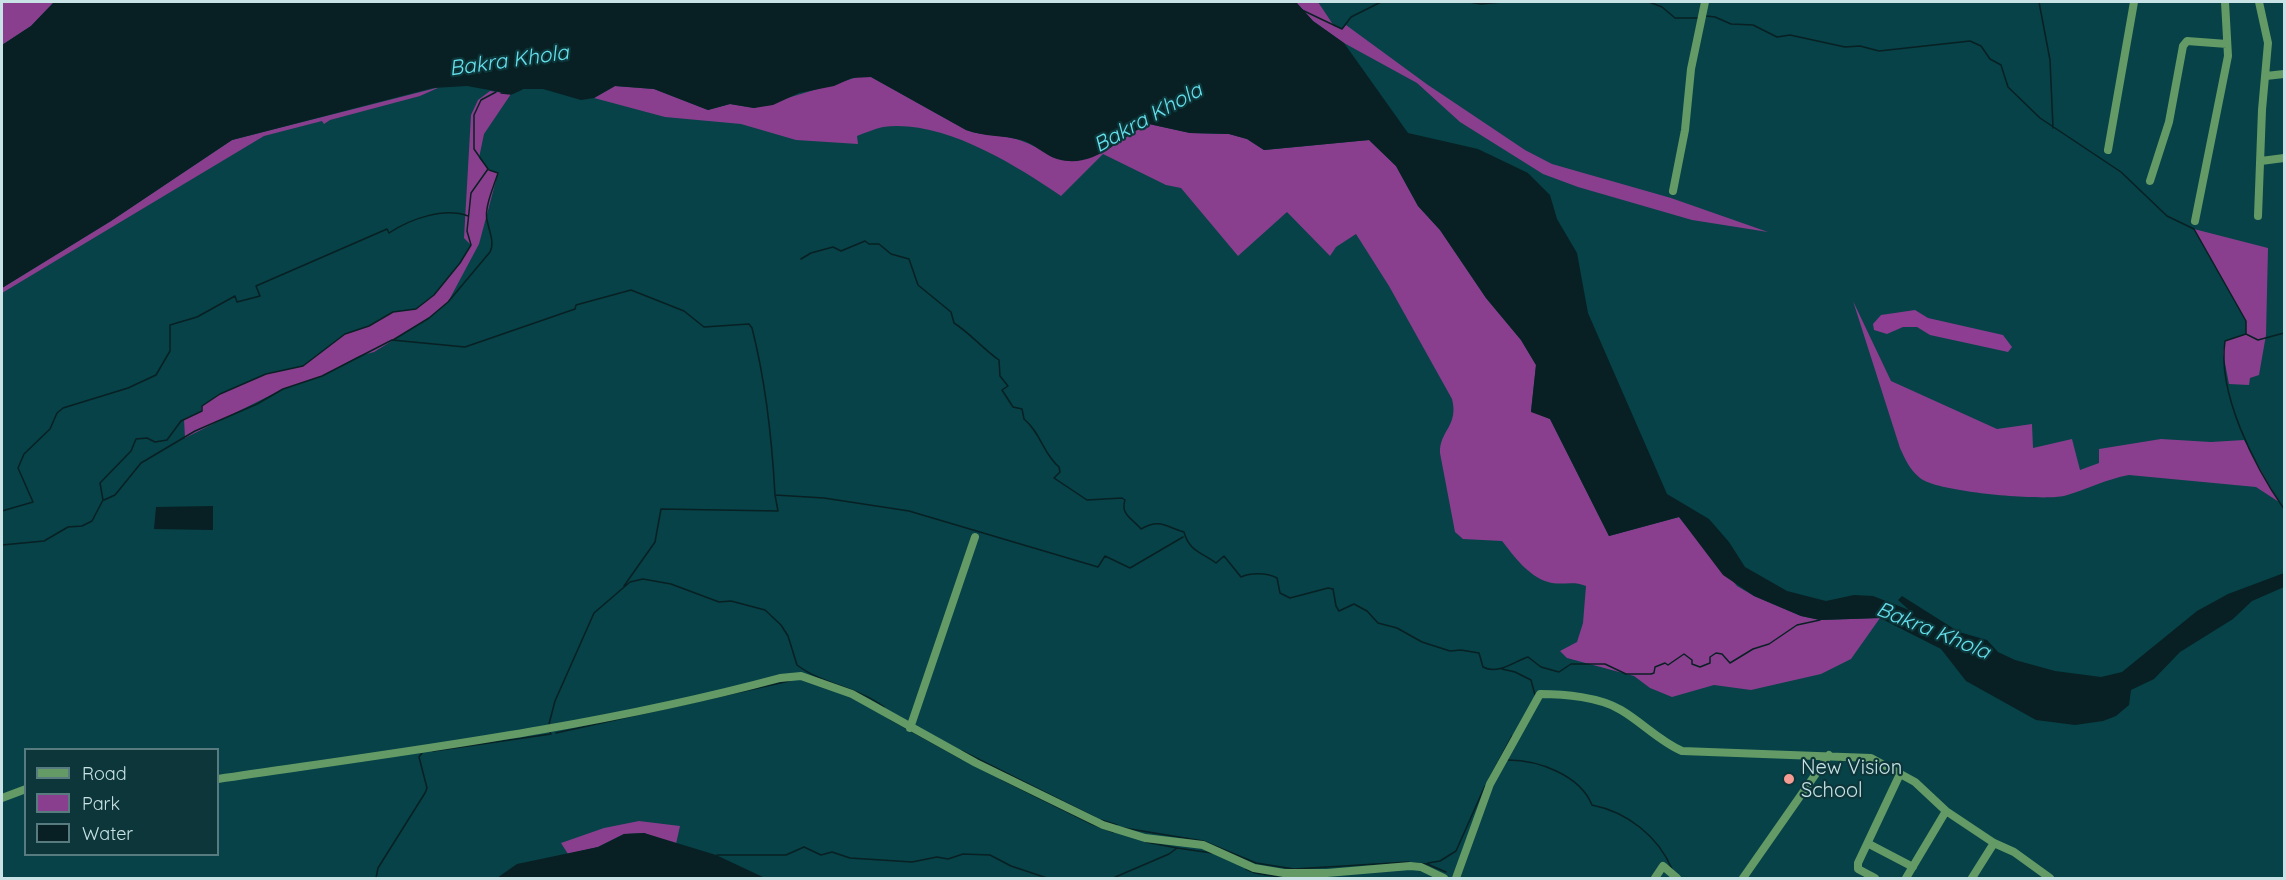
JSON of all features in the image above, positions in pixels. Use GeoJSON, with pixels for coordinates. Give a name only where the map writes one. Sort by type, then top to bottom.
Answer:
{"type":"FeatureCollection","features":[{"type":"Feature","properties":{"kind":"street"},"geometry":{"type":"LineString","coordinates":[[1673,191],[1684,130],[1691,69],[1705,2]]}},
{"type":"Feature","properties":{"kind":"street"},"geometry":{"type":"LineString","coordinates":[[2108,150],[2134,2]]}},
{"type":"Feature","properties":{"kind":"street"},"geometry":{"type":"LineString","coordinates":[[2195,221],[2228,56],[2225,2]]}},
{"type":"Feature","properties":{"kind":"street"},"geometry":{"type":"LineString","coordinates":[[2258,216],[2268,43],[2259,2]]}},
{"type":"Feature","properties":{"kind":"street"},"geometry":{"type":"LineString","coordinates":[[2150,180],[2169,122],[2183,46],[2187,41],[2227,44]]}},
{"type":"Feature","properties":{"kind":"street"},"geometry":{"type":"LineString","coordinates":[[2266,76],[2284,74]]}},
{"type":"Feature","properties":{"kind":"street"},"geometry":{"type":"LineString","coordinates":[[2261,161],[2284,158]]}},
{"type":"Feature","properties":{"kind":"street"},"geometry":{"type":"LineString","coordinates":[[910,728],[975,537]]}},
{"type":"Feature","properties":{"kind":"street"},"geometry":{"type":"LineString","coordinates":[[219,779],[564,728],[792,677],[819,682],[852,694],[910,728],[1103,825],[1145,838],[1203,846],[1254,868],[1284,873],[1327,873],[1410,866],[1421,867],[1444,879]]}},
{"type":"Feature","properties":{"kind":"street"},"geometry":{"type":"LineString","coordinates":[[1456,879],[1490,784],[1540,694],[1555,694],[1610,705],[1627,714],[1666,744],[1682,751],[1871,758],[1914,782],[1946,811],[1994,843],[2014,852],[2050,879]]}},
{"type":"Feature","properties":{"kind":"street"},"geometry":{"type":"LineString","coordinates":[[1743,879],[1829,755]]}},
{"type":"Feature","properties":{"kind":"street"},"geometry":{"type":"LineString","coordinates":[[1873,878],[1857,867],[1900,774]]}},
{"type":"Feature","properties":{"kind":"street"},"geometry":{"type":"LineString","coordinates":[[2,798],[24,790]]}},
{"type":"Feature","properties":{"kind":"street"},"geometry":{"type":"LineString","coordinates":[[1906,879],[1946,811]]}},
{"type":"Feature","properties":{"kind":"street"},"geometry":{"type":"LineString","coordinates":[[1972,879],[1994,843]]}},
{"type":"Feature","properties":{"kind":"street"},"geometry":{"type":"LineString","coordinates":[[1869,844],[1913,867]]}},
{"type":"Feature","properties":{"kind":"street"},"geometry":{"type":"LineString","coordinates":[[1655,879],[1663,866],[1677,879]]}},
{"type":"Feature","properties":{"kind":"green space"},"geometry":{"type":"Polygon","coordinates":[[[2,2],[54,2],[31,26],[2,45],[2,2]]]}},
{"type":"Feature","properties":{"kind":"green space"},"geometry":{"type":"Polygon","coordinates":[[[1296,2],[1318,2],[1334,26],[1342,29],[1346,25],[1428,85],[1525,150],[1552,164],[1671,198],[1768,232],[1692,220],[1578,187],[1543,174],[1460,122],[1417,83],[1344,43],[1313,21],[1296,2]]]}},
{"type":"Feature","properties":{"kind":"green space"},"geometry":{"type":"Polygon","coordinates":[[[861,76],[871,77],[966,130],[1015,139],[1057,158],[1070,161],[1149,124],[1190,133],[1229,134],[1247,139],[1264,150],[1369,140],[1396,166],[1418,206],[1440,230],[1486,298],[1521,340],[1536,365],[1531,411],[1550,419],[1609,536],[1679,517],[1737,586],[1754,596],[1801,616],[1820,620],[1880,618],[1851,659],[1821,674],[1751,690],[1714,685],[1672,697],[1650,688],[1634,676],[1567,658],[1560,651],[1577,642],[1583,623],[1586,586],[1576,583],[1548,582],[1534,575],[1522,565],[1502,541],[1463,539],[1455,532],[1440,453],[1442,439],[1453,416],[1452,399],[1389,286],[1356,234],[1336,247],[1330,256],[1287,212],[1238,256],[1181,188],[1166,185],[1103,154],[1061,196],[977,146],[929,130],[906,126],[883,127],[857,136],[858,144],[796,140],[741,124],[665,117],[594,98],[615,86],[654,89],[708,110],[730,104],[754,108],[861,76]]]}},
{"type":"Feature","properties":{"kind":"green space"},"geometry":{"type":"Polygon","coordinates":[[[440,87],[420,96],[330,120],[324,124],[322,121],[264,136],[2,293],[2,288],[111,221],[232,140],[440,87]]]}},
{"type":"Feature","properties":{"kind":"green space"},"geometry":{"type":"Polygon","coordinates":[[[490,91],[511,94],[484,134],[479,158],[488,169],[498,173],[479,244],[448,302],[429,318],[374,352],[359,356],[322,376],[283,389],[185,438],[184,419],[201,411],[202,406],[220,394],[266,374],[303,366],[345,334],[369,326],[393,312],[416,309],[434,295],[460,263],[471,245],[464,238],[471,115],[478,100],[490,91]]]}},
{"type":"Feature","properties":{"kind":"green space"},"geometry":{"type":"Polygon","coordinates":[[[2194,229],[2268,248],[2266,335],[2259,375],[2250,378],[2249,385],[2229,384],[2223,353],[2225,341],[2246,334],[2246,321],[2194,229]]]}},
{"type":"Feature","properties":{"kind":"green space"},"geometry":{"type":"Polygon","coordinates":[[[1853,301],[1891,381],[1997,429],[2032,424],[2033,448],[2072,439],[2080,470],[2099,463],[2099,449],[2161,439],[2211,442],[2244,440],[2279,502],[2256,487],[2129,475],[2064,496],[2052,497],[1990,494],[1930,483],[1913,471],[1900,448],[1853,301]]]}},
{"type":"Feature","properties":{"kind":"green space"},"geometry":{"type":"Polygon","coordinates":[[[639,821],[680,826],[676,844],[644,833],[624,834],[598,847],[568,854],[561,843],[604,828],[639,821]]]}},
{"type":"Feature","properties":{"kind":"shaded area"},"geometry":{"type":"Polygon","coordinates":[[[1915,310],[1928,318],[2003,335],[2012,347],[2008,352],[1930,335],[1917,327],[1903,327],[1887,334],[1874,330],[1873,324],[1881,315],[1915,310]]]}},
{"type":"Feature","properties":{"kind":"water","name":"Bakra Khola"},"geometry":{"type":"Polygon","coordinates":[[[54,2],[1296,2],[1313,21],[1344,43],[1408,133],[1478,149],[1528,173],[1550,195],[1557,219],[1577,253],[1588,313],[1667,494],[1709,519],[1729,542],[1745,567],[1787,591],[1826,601],[1854,595],[1873,596],[1909,610],[1898,600],[1902,596],[1959,632],[1987,640],[1998,652],[2015,660],[2055,671],[2101,677],[2122,672],[2197,611],[2228,594],[2284,573],[2284,587],[2252,601],[2233,619],[2180,652],[2154,679],[2131,690],[2129,705],[2116,716],[2103,721],[2075,725],[2036,720],[1966,681],[1941,649],[1880,618],[1820,620],[1801,616],[1754,596],[1723,575],[1679,517],[1609,536],[1550,419],[1531,412],[1536,365],[1521,340],[1486,298],[1440,230],[1418,206],[1396,166],[1369,140],[1264,150],[1247,139],[1229,134],[1190,133],[1149,124],[1095,156],[1071,161],[1052,157],[1021,140],[966,130],[871,77],[852,78],[834,86],[799,93],[773,105],[754,108],[730,104],[708,110],[654,89],[615,86],[594,98],[581,100],[543,89],[520,89],[511,94],[467,86],[433,88],[232,140],[111,221],[2,288],[2,45],[31,26],[54,2]]]}},
{"type":"Feature","properties":{"kind":"water"},"geometry":{"type":"Polygon","coordinates":[[[213,506],[213,530],[154,529],[156,507],[213,506]]]}},
{"type":"Feature","properties":{"kind":"water"},"geometry":{"type":"Polygon","coordinates":[[[644,833],[716,855],[765,878],[497,878],[517,864],[598,847],[624,834],[644,833]]]}},
{"type":"Feature","properties":{"kind":"waterway"},"geometry":{"type":"LineString","coordinates":[[1302,10],[1342,29],[1351,17],[1381,2]]}},
{"type":"Feature","properties":{"kind":"waterway"},"geometry":{"type":"LineString","coordinates":[[1469,2],[1481,4],[1502,2]]}},
{"type":"Feature","properties":{"kind":"waterway"},"geometry":{"type":"LineString","coordinates":[[1512,2],[1520,2]]}},
{"type":"Feature","properties":{"kind":"waterway"},"geometry":{"type":"LineString","coordinates":[[1649,2],[1662,7],[1675,18],[1699,18]]}},
{"type":"Feature","properties":{"kind":"waterway"},"geometry":{"type":"LineString","coordinates":[[2039,2],[2050,60],[2053,128]]}},
{"type":"Feature","properties":{"kind":"waterway"},"geometry":{"type":"LineString","coordinates":[[1706,16],[1731,24],[1753,25],[1777,37],[1790,35],[1845,47],[1860,46],[1879,51],[1970,41],[1981,46],[1990,59],[2001,65],[2008,87],[2040,118],[2121,172],[2167,216],[2194,229],[2246,321],[2246,334],[2225,341],[2224,362],[2227,384],[2250,451],[2284,509]]}},
{"type":"Feature","properties":{"kind":"waterway"},"geometry":{"type":"LineString","coordinates":[[501,93],[511,94],[522,89]]}},
{"type":"Feature","properties":{"kind":"waterway"},"geometry":{"type":"LineString","coordinates":[[2,545],[44,541],[68,527],[82,526],[92,521],[103,500],[100,483],[131,451],[136,439],[147,438],[155,442],[167,440],[181,421],[202,411],[202,406],[220,394],[266,374],[303,366],[345,334],[369,326],[393,312],[416,309],[434,295],[460,263],[471,245],[467,231],[471,193],[488,169],[474,149],[474,115],[481,100],[496,92]]}},
{"type":"Feature","properties":{"kind":"waterway"},"geometry":{"type":"LineString","coordinates":[[393,340],[429,318],[448,302],[490,252],[492,240],[486,215],[498,173],[489,170]]}},
{"type":"Feature","properties":{"kind":"waterway"},"geometry":{"type":"LineString","coordinates":[[2,511],[33,502],[18,468],[24,454],[50,429],[57,413],[63,408],[128,388],[156,375],[170,351],[170,325],[197,317],[235,296],[237,302],[260,296],[256,286],[387,229],[389,233],[417,219],[438,214],[468,216]]}},
{"type":"Feature","properties":{"kind":"waterway"},"geometry":{"type":"LineString","coordinates":[[801,259],[811,253],[833,247],[841,251],[865,241],[869,244],[879,244],[891,254],[909,259],[918,285],[951,312],[954,323],[999,360],[1000,376],[1008,386],[1002,390],[1013,407],[1022,409],[1024,419],[1059,467],[1060,472],[1054,478],[1087,500],[1122,498],[1125,500],[1126,513],[1141,529],[1158,524],[1184,532],[1196,551],[1216,563],[1224,556],[1241,577],[1258,574],[1273,576],[1277,578],[1280,593],[1290,598],[1328,588],[1333,589],[1339,611],[1354,604],[1367,611],[1378,623],[1397,628],[1422,642],[1450,651],[1479,653],[1483,667],[1500,669],[1528,657],[1541,667],[1559,672],[1571,664],[1605,664],[1626,674],[1651,674],[1654,673],[1655,667],[1665,663],[1668,665],[1684,654],[1692,660],[1692,664],[1700,667],[1710,663],[1710,657],[1716,653],[1722,654],[1730,663],[1753,649],[1769,644],[1797,625],[1820,620]]}},
{"type":"Feature","properties":{"kind":"waterway"},"geometry":{"type":"LineString","coordinates":[[104,500],[115,495],[141,463],[195,431],[257,404],[283,389],[322,376],[392,340],[465,347],[575,309],[576,305],[631,290],[684,311],[704,327],[749,324],[752,328],[768,411],[775,495]]}},
{"type":"Feature","properties":{"kind":"waterway"},"geometry":{"type":"LineString","coordinates":[[2246,334],[2258,340],[2284,333]]}},
{"type":"Feature","properties":{"kind":"waterway"},"geometry":{"type":"LineString","coordinates":[[624,586],[655,542],[661,509],[778,511],[775,495],[824,498],[909,511],[1098,567],[1105,556],[1130,568],[1183,537]]}},
{"type":"Feature","properties":{"kind":"waterway"},"geometry":{"type":"LineString","coordinates":[[549,724],[555,701],[594,613],[630,582],[643,579],[671,584],[719,602],[731,601],[765,610],[781,625],[788,636],[797,665],[807,672],[863,695],[884,707]]}},
{"type":"Feature","properties":{"kind":"waterway"},"geometry":{"type":"LineString","coordinates":[[1502,669],[1515,672],[1531,680],[1535,695]]}},
{"type":"Feature","properties":{"kind":"waterway"},"geometry":{"type":"LineString","coordinates":[[556,733],[789,681]]}},
{"type":"Feature","properties":{"kind":"waterway"},"geometry":{"type":"LineString","coordinates":[[890,719],[962,759]]}},
{"type":"Feature","properties":{"kind":"waterway"},"geometry":{"type":"LineString","coordinates":[[433,751],[551,734],[550,732]]}},
{"type":"Feature","properties":{"kind":"waterway"},"geometry":{"type":"LineString","coordinates":[[1489,779],[1512,736]]}},
{"type":"Feature","properties":{"kind":"waterway"},"geometry":{"type":"LineString","coordinates":[[962,751],[1094,817]]}},
{"type":"Feature","properties":{"kind":"waterway"},"geometry":{"type":"LineString","coordinates":[[376,878],[378,868],[427,788],[419,757],[422,753]]}},
{"type":"Feature","properties":{"kind":"waterway"},"geometry":{"type":"LineString","coordinates":[[1508,760],[1545,766],[1568,778],[1578,785],[1592,805],[1617,813],[1640,827],[1659,846],[1672,869]]}},
{"type":"Feature","properties":{"kind":"waterway"},"geometry":{"type":"LineString","coordinates":[[1001,779],[1113,832]]}},
{"type":"Feature","properties":{"kind":"waterway"},"geometry":{"type":"LineString","coordinates":[[1428,863],[1440,861],[1456,851],[1485,786]]}},
{"type":"Feature","properties":{"kind":"waterway"},"geometry":{"type":"LineString","coordinates":[[1101,820],[1117,825]]}},
{"type":"Feature","properties":{"kind":"waterway"},"geometry":{"type":"LineString","coordinates":[[1124,828],[1203,841],[1256,863],[1294,869],[1409,862]]}},
{"type":"Feature","properties":{"kind":"waterway"},"geometry":{"type":"LineString","coordinates":[[1146,842],[1177,848]]}},
{"type":"Feature","properties":{"kind":"waterway"},"geometry":{"type":"LineString","coordinates":[[717,855],[786,855],[804,847],[821,855],[832,852],[850,858],[912,862],[937,857],[948,859],[963,854],[990,855],[1011,866],[1047,878]]}},
{"type":"Feature","properties":{"kind":"waterway"},"geometry":{"type":"LineString","coordinates":[[1113,878],[1169,854],[1177,848],[1212,853]]}},
{"type":"Feature","properties":{"kind":"waterway"},"geometry":{"type":"LineString","coordinates":[[1414,863],[1427,864],[1446,872]]}},
{"type":"Feature","properties":{"kind":"waterway"},"geometry":{"type":"LineString","coordinates":[[1246,869],[1255,873],[1285,878]]}},
{"type":"Feature","properties":{"kind":"place","name":"New Vision School"},"geometry":{"type":"Point","coordinates":[1789,779]}}]}
